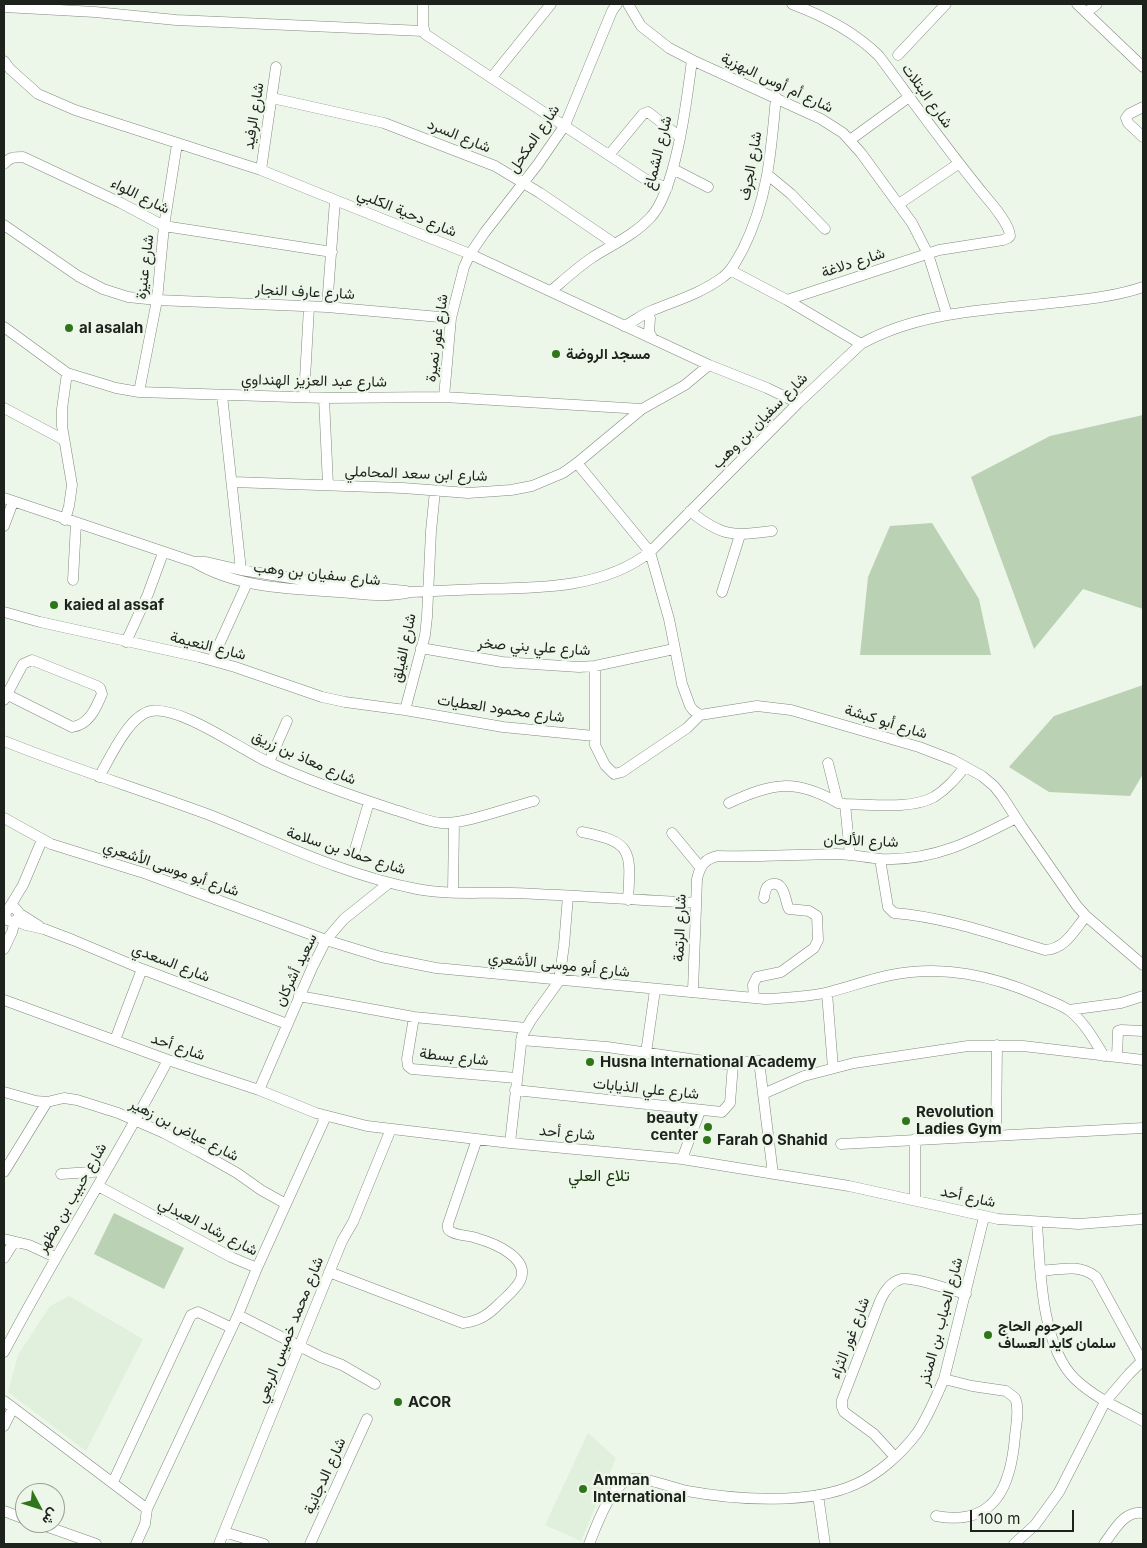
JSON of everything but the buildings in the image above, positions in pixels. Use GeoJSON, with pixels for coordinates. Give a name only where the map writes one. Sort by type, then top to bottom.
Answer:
{"type":"FeatureCollection","features":[{"type":"Feature","properties":{"kind":"street"},"geometry":{"type":"LineString","coordinates":[[423,4],[424,31]]}},
{"type":"Feature","properties":{"kind":"street"},"geometry":{"type":"LineString","coordinates":[[492,78],[551,4]]}},
{"type":"Feature","properties":{"kind":"street","name":"شارع المكحل"},"geometry":{"type":"LineString","coordinates":[[470,254],[565,125],[612,11],[617,4]]}},
{"type":"Feature","properties":{"kind":"street","name":"شارع أم أوس البهزية"},"geometry":{"type":"LineString","coordinates":[[628,4],[641,26],[669,48],[776,97],[827,122],[843,133],[912,223],[928,254],[947,315]]}},
{"type":"Feature","properties":{"kind":"street","name":"شارع البتلات"},"geometry":{"type":"LineString","coordinates":[[792,4],[845,29],[866,43],[879,56],[958,164],[989,200],[1008,228],[1010,236]]}},
{"type":"Feature","properties":{"kind":"street"},"geometry":{"type":"LineString","coordinates":[[898,55],[946,4]]}},
{"type":"Feature","properties":{"kind":"street"},"geometry":{"type":"LineString","coordinates":[[1077,4],[1143,66]]}},
{"type":"Feature","properties":{"kind":"street"},"geometry":{"type":"LineString","coordinates":[[1087,12],[1097,4]]}},
{"type":"Feature","properties":{"kind":"street"},"geometry":{"type":"LineString","coordinates":[[4,7],[95,12],[160,19],[424,31],[435,41],[565,125],[644,179],[667,188]]}},
{"type":"Feature","properties":{"kind":"street","name":"شارع الشماغ"},"geometry":{"type":"LineString","coordinates":[[551,291],[582,264],[616,244],[651,218],[660,204],[667,188],[680,137],[692,60]]}},
{"type":"Feature","properties":{"kind":"street","name":"شارع دحية الكلبي"},"geometry":{"type":"LineString","coordinates":[[4,61],[29,87],[51,100],[75,110],[261,170],[470,254],[708,365],[767,388],[798,403]]}},
{"type":"Feature","properties":{"kind":"street","name":"شارع الرفيد"},"geometry":{"type":"LineString","coordinates":[[261,170],[276,67]]}},
{"type":"Feature","properties":{"kind":"street","name":"شارع الجرف"},"geometry":{"type":"LineString","coordinates":[[627,328],[651,311],[693,294],[722,277],[736,261],[753,227],[764,194],[768,175],[776,97]]}},
{"type":"Feature","properties":{"kind":"street"},"geometry":{"type":"LineString","coordinates":[[850,140],[909,97]]}},
{"type":"Feature","properties":{"kind":"street","name":"شارع السرد"},"geometry":{"type":"LineString","coordinates":[[272,98],[384,122],[495,166],[523,182],[616,244]]}},
{"type":"Feature","properties":{"kind":"street"},"geometry":{"type":"LineString","coordinates":[[1143,107],[1129,114],[1126,118],[1128,123],[1143,137]]}},
{"type":"Feature","properties":{"kind":"street"},"geometry":{"type":"LineString","coordinates":[[609,155],[643,114],[648,112],[680,137]]}},
{"type":"Feature","properties":{"kind":"street","name":"شارع عنيزة"},"geometry":{"type":"LineString","coordinates":[[139,392],[157,300],[164,226],[177,144]]}},
{"type":"Feature","properties":{"kind":"street","name":"شارع اللواء"},"geometry":{"type":"LineString","coordinates":[[4,164],[9,158],[23,157],[121,203],[164,226],[332,252]]}},
{"type":"Feature","properties":{"kind":"street"},"geometry":{"type":"LineString","coordinates":[[899,204],[958,164]]}},
{"type":"Feature","properties":{"kind":"street"},"geometry":{"type":"LineString","coordinates":[[672,169],[708,187]]}},
{"type":"Feature","properties":{"kind":"street"},"geometry":{"type":"LineString","coordinates":[[768,175],[791,194],[824,229]]}},
{"type":"Feature","properties":{"kind":"street"},"geometry":{"type":"LineString","coordinates":[[327,307],[335,200]]}},
{"type":"Feature","properties":{"kind":"street","name":"شارع عارف النجار"},"geometry":{"type":"LineString","coordinates":[[4,224],[58,263],[96,286],[128,297],[157,300],[327,307],[451,318]]}},
{"type":"Feature","properties":{"kind":"street","name":"شارع دلاغة"},"geometry":{"type":"LineString","coordinates":[[787,300],[939,250],[1003,240],[1010,236]]}},
{"type":"Feature","properties":{"kind":"street","name":"شارع غور نميرة"},"geometry":{"type":"LineString","coordinates":[[444,397],[451,318],[464,267],[470,254]]}},
{"type":"Feature","properties":{"kind":"street"},"geometry":{"type":"LineString","coordinates":[[730,270],[787,300],[861,344]]}},
{"type":"Feature","properties":{"kind":"street","name":"شارع سفيان بن وهب"},"geometry":{"type":"LineString","coordinates":[[8,500],[70,522],[126,538],[163,553],[194,562],[215,573],[247,582],[288,589],[390,596],[412,592],[514,588],[579,582],[614,573],[639,561],[650,552],[798,403],[861,344],[892,330],[947,315],[1084,300],[1143,286]]}},
{"type":"Feature","properties":{"kind":"street"},"geometry":{"type":"LineString","coordinates":[[304,397],[309,306]]}},
{"type":"Feature","properties":{"kind":"street"},"geometry":{"type":"LineString","coordinates":[[627,328],[650,318],[658,309]]}},
{"type":"Feature","properties":{"kind":"street"},"geometry":{"type":"LineString","coordinates":[[650,318],[648,329],[652,339]]}},
{"type":"Feature","properties":{"kind":"street","name":"شارع عبد العزيز الهنداوي"},"geometry":{"type":"LineString","coordinates":[[4,327],[67,373],[116,388],[139,392],[324,398],[444,397],[642,409]]}},
{"type":"Feature","properties":{"kind":"street","name":"شارع ابن سعد المحاملي"},"geometry":{"type":"LineString","coordinates":[[233,482],[402,488],[468,493],[511,490],[532,486],[548,480],[577,463],[642,409],[685,385],[708,365]]}},
{"type":"Feature","properties":{"kind":"street"},"geometry":{"type":"LineString","coordinates":[[67,373],[62,409],[62,426],[72,485],[70,506],[72,580]]}},
{"type":"Feature","properties":{"kind":"street"},"geometry":{"type":"LineString","coordinates":[[222,395],[233,482],[241,570]]}},
{"type":"Feature","properties":{"kind":"street"},"geometry":{"type":"LineString","coordinates":[[324,398],[328,485]]}},
{"type":"Feature","properties":{"kind":"street"},"geometry":{"type":"LineString","coordinates":[[4,408],[64,440]]}},
{"type":"Feature","properties":{"kind":"street"},"geometry":{"type":"LineString","coordinates":[[577,463],[650,552],[669,619],[674,649],[686,696],[693,710],[700,715],[687,728],[622,772],[617,774],[611,772],[600,757],[595,744],[595,666]]}},
{"type":"Feature","properties":{"kind":"street","name":"شارع الفيلق"},"geometry":{"type":"LineString","coordinates":[[405,710],[427,617],[430,531],[435,491]]}},
{"type":"Feature","properties":{"kind":"street"},"geometry":{"type":"LineString","coordinates":[[4,526],[8,500]]}},
{"type":"Feature","properties":{"kind":"street"},"geometry":{"type":"LineString","coordinates":[[690,511],[707,525],[720,531],[740,535],[772,531]]}},
{"type":"Feature","properties":{"kind":"street"},"geometry":{"type":"LineString","coordinates":[[722,592],[740,535]]}},
{"type":"Feature","properties":{"kind":"street"},"geometry":{"type":"LineString","coordinates":[[126,642],[148,594],[163,553]]}},
{"type":"Feature","properties":{"kind":"street","name":"شارع سفيان بن وهب"},"geometry":{"type":"LineString","coordinates":[[194,562],[206,562],[241,570],[322,583],[412,592]]}},
{"type":"Feature","properties":{"kind":"street"},"geometry":{"type":"LineString","coordinates":[[212,660],[247,582]]}},
{"type":"Feature","properties":{"kind":"street","name":"شارع النعيمة"},"geometry":{"type":"LineString","coordinates":[[4,612],[126,642],[212,660],[322,697],[405,710]]}},
{"type":"Feature","properties":{"kind":"street","name":"شارع علي بني صخر"},"geometry":{"type":"LineString","coordinates":[[421,648],[507,662],[579,667],[595,666],[674,649]]}},
{"type":"Feature","properties":{"kind":"street"},"geometry":{"type":"LineString","coordinates":[[32,660],[97,686],[102,694],[86,723],[82,726],[72,727],[6,697],[23,664],[32,660]]}},
{"type":"Feature","properties":{"kind":"street","name":"شارع أبو كبشة"},"geometry":{"type":"LineString","coordinates":[[700,715],[757,706],[790,710],[940,754],[982,776],[1002,796],[1064,890],[1086,916],[1143,965]]}},
{"type":"Feature","properties":{"kind":"street","name":"شارع معاذ بن زريق"},"geometry":{"type":"LineString","coordinates":[[99,777],[132,723],[144,713],[152,710],[184,717],[268,762],[320,784],[369,802],[434,822],[454,823],[534,801]]}},
{"type":"Feature","properties":{"kind":"street","name":"شارع محمود العطيات"},"geometry":{"type":"LineString","coordinates":[[405,710],[503,727],[594,736]]}},
{"type":"Feature","properties":{"kind":"street"},"geometry":{"type":"LineString","coordinates":[[268,762],[287,721]]}},
{"type":"Feature","properties":{"kind":"street","name":"شارع حماد بن سلامة"},"geometry":{"type":"LineString","coordinates":[[4,741],[207,815],[269,841],[389,883],[430,891],[696,903]]}},
{"type":"Feature","properties":{"kind":"street"},"geometry":{"type":"LineString","coordinates":[[828,763],[842,804],[850,854]]}},
{"type":"Feature","properties":{"kind":"street"},"geometry":{"type":"LineString","coordinates":[[729,803],[753,791],[790,785],[804,787],[842,804],[896,805],[922,802],[942,791],[965,767]]}},
{"type":"Feature","properties":{"kind":"street"},"geometry":{"type":"LineString","coordinates":[[354,853],[369,802]]}},
{"type":"Feature","properties":{"kind":"street","name":"شارع أبو موسى الأشعري"},"geometry":{"type":"LineString","coordinates":[[4,818],[42,840],[176,884],[326,940],[381,957],[425,966],[559,981],[655,990],[693,991],[754,998],[780,998],[827,993],[881,977],[908,972],[963,972],[996,979],[1069,1010],[1086,1028],[1104,1056]]}},
{"type":"Feature","properties":{"kind":"street","name":"شارع الألحان"},"geometry":{"type":"LineString","coordinates":[[700,867],[706,860],[718,856],[850,854],[880,859],[925,855],[967,844],[1016,818]]}},
{"type":"Feature","properties":{"kind":"street"},"geometry":{"type":"LineString","coordinates":[[453,892],[454,823]]}},
{"type":"Feature","properties":{"kind":"street"},"geometry":{"type":"LineString","coordinates":[[582,832],[612,839],[626,851],[630,866],[628,900]]}},
{"type":"Feature","properties":{"kind":"street"},"geometry":{"type":"LineString","coordinates":[[672,833],[700,867]]}},
{"type":"Feature","properties":{"kind":"street"},"geometry":{"type":"LineString","coordinates":[[4,936],[42,840]]}},
{"type":"Feature","properties":{"kind":"street"},"geometry":{"type":"LineString","coordinates":[[880,859],[888,907],[894,913],[904,913],[959,924],[1045,950],[1054,950],[1061,946],[1086,916]]}},
{"type":"Feature","properties":{"kind":"street","name":"شارع الرتمة"},"geometry":{"type":"LineString","coordinates":[[693,991],[697,879],[700,867]]}},
{"type":"Feature","properties":{"kind":"street","name":"سعيد أشركان"},"geometry":{"type":"LineString","coordinates":[[259,1090],[326,940],[344,919],[389,883]]}},
{"type":"Feature","properties":{"kind":"street"},"geometry":{"type":"LineString","coordinates":[[754,998],[754,980],[756,977],[784,969],[811,950],[818,940],[817,916],[811,911],[789,909],[780,885],[769,886],[766,889],[764,898]]}},
{"type":"Feature","properties":{"kind":"street"},"geometry":{"type":"LineString","coordinates":[[510,1143],[521,1040],[526,1028],[559,981],[568,896]]}},
{"type":"Feature","properties":{"kind":"street"},"geometry":{"type":"LineString","coordinates":[[4,949],[13,929],[12,915]]}},
{"type":"Feature","properties":{"kind":"street","name":"شارع السعدي"},"geometry":{"type":"LineString","coordinates":[[12,915],[142,969],[287,1024]]}},
{"type":"Feature","properties":{"kind":"street"},"geometry":{"type":"LineString","coordinates":[[115,1040],[142,969]]}},
{"type":"Feature","properties":{"kind":"street"},"geometry":{"type":"LineString","coordinates":[[646,1053],[655,990]]}},
{"type":"Feature","properties":{"kind":"street"},"geometry":{"type":"LineString","coordinates":[[827,993],[833,1068]]}},
{"type":"Feature","properties":{"kind":"street"},"geometry":{"type":"LineString","coordinates":[[300,996],[414,1017],[526,1028]]}},
{"type":"Feature","properties":{"kind":"street"},"geometry":{"type":"LineString","coordinates":[[1069,1010],[1120,1002],[1143,996]]}},
{"type":"Feature","properties":{"kind":"street","name":"شارع أحد"},"geometry":{"type":"LineString","coordinates":[[4,1000],[168,1060],[259,1090],[326,1116],[360,1124],[510,1143],[682,1159],[849,1186],[984,1217],[1037,1223],[1088,1224],[1143,1219]]}},
{"type":"Feature","properties":{"kind":"street","name":"شارع بسطة"},"geometry":{"type":"LineString","coordinates":[[414,1017],[407,1059],[408,1066],[412,1069],[516,1078]]}},
{"type":"Feature","properties":{"kind":"street"},"geometry":{"type":"LineString","coordinates":[[1117,1058],[1118,1031],[1143,1031]]}},
{"type":"Feature","properties":{"kind":"street"},"geometry":{"type":"LineString","coordinates":[[521,1040],[607,1047],[733,1064],[759,1060],[773,1174]]}},
{"type":"Feature","properties":{"kind":"street"},"geometry":{"type":"LineString","coordinates":[[996,1135],[997,1045]]}},
{"type":"Feature","properties":{"kind":"street"},"geometry":{"type":"LineString","coordinates":[[763,1094],[804,1076],[854,1063],[968,1046],[1023,1046],[1143,1060]]}},
{"type":"Feature","properties":{"kind":"street","name":"شارع حبيب بن مظهر"},"geometry":{"type":"LineString","coordinates":[[4,1352],[55,1257],[136,1120],[168,1060]]}},
{"type":"Feature","properties":{"kind":"street","name":"شارع علي الذيابات"},"geometry":{"type":"LineString","coordinates":[[515,1090],[722,1112],[730,1103],[733,1064]]}},
{"type":"Feature","properties":{"kind":"street","name":"شارع عياض بن زهير"},"geometry":{"type":"LineString","coordinates":[[4,1092],[31,1100],[47,1102],[64,1098],[77,1100],[136,1120],[198,1151],[286,1204]]}},
{"type":"Feature","properties":{"kind":"street"},"geometry":{"type":"LineString","coordinates":[[5,1167],[47,1102]]}},
{"type":"Feature","properties":{"kind":"street"},"geometry":{"type":"LineString","coordinates":[[682,1159],[700,1110]]}},
{"type":"Feature","properties":{"kind":"street"},"geometry":{"type":"LineString","coordinates":[[257,1268],[326,1116]]}},
{"type":"Feature","properties":{"kind":"street"},"geometry":{"type":"LineString","coordinates":[[842,1144],[1143,1128]]}},
{"type":"Feature","properties":{"kind":"street","name":"شارع محمد خميس الربعي"},"geometry":{"type":"LineString","coordinates":[[219,1544],[329,1272],[391,1129]]}},
{"type":"Feature","properties":{"kind":"street"},"geometry":{"type":"LineString","coordinates":[[329,1272],[463,1323],[477,1321],[490,1314],[520,1282],[523,1272],[520,1261],[498,1246],[452,1232],[448,1228],[477,1139]]}},
{"type":"Feature","properties":{"kind":"street"},"geometry":{"type":"LineString","coordinates":[[914,1200],[915,1139]]}},
{"type":"Feature","properties":{"kind":"street"},"geometry":{"type":"LineString","coordinates":[[61,1174],[106,1171]]}},
{"type":"Feature","properties":{"kind":"street","name":"شارع رشاد العبدلي"},"geometry":{"type":"LineString","coordinates":[[98,1186],[231,1257],[257,1268],[238,1315],[147,1509],[145,1524],[136,1544]]}},
{"type":"Feature","properties":{"kind":"street","name":"شارع الحباب بن المنذر"},"geometry":{"type":"LineString","coordinates":[[589,1544],[612,1495],[627,1480],[645,1480],[686,1491],[731,1497],[774,1498],[818,1495],[838,1491],[857,1484],[880,1469],[916,1434],[944,1379],[984,1217]]}},
{"type":"Feature","properties":{"kind":"street"},"geometry":{"type":"LineString","coordinates":[[1037,1223],[1048,1321],[1057,1353],[1075,1378],[1105,1402],[1143,1421]]}},
{"type":"Feature","properties":{"kind":"street"},"geometry":{"type":"LineString","coordinates":[[4,1239],[29,1245],[55,1257]]}},
{"type":"Feature","properties":{"kind":"street"},"geometry":{"type":"LineString","coordinates":[[4,1258],[14,1242]]}},
{"type":"Feature","properties":{"kind":"street"},"geometry":{"type":"LineString","coordinates":[[1014,1544],[1035,1525],[1059,1492],[1105,1402],[1143,1361],[1096,1277],[1086,1270],[1079,1268],[1041,1271]]}},
{"type":"Feature","properties":{"kind":"street","name":"شارع غور الثراء"},"geometry":{"type":"LineString","coordinates":[[895,1456],[874,1434],[847,1414],[842,1407],[842,1400],[883,1294],[893,1283],[904,1278],[966,1294]]}},
{"type":"Feature","properties":{"kind":"street"},"geometry":{"type":"LineString","coordinates":[[113,1482],[191,1315],[198,1312],[232,1328]]}},
{"type":"Feature","properties":{"kind":"street"},"geometry":{"type":"LineString","coordinates":[[238,1315],[301,1345],[321,1357],[342,1365],[375,1384]]}},
{"type":"Feature","properties":{"kind":"street"},"geometry":{"type":"LineString","coordinates":[[936,1516],[956,1519],[970,1517],[984,1509],[997,1497],[1006,1485],[1010,1474],[1018,1410],[1015,1398],[1006,1391],[972,1386],[944,1379]]}},
{"type":"Feature","properties":{"kind":"street"},"geometry":{"type":"LineString","coordinates":[[4,1401],[147,1509]]}},
{"type":"Feature","properties":{"kind":"street"},"geometry":{"type":"LineString","coordinates":[[4,1426],[13,1408]]}},
{"type":"Feature","properties":{"kind":"street","name":"شارع الدجانية"},"geometry":{"type":"LineString","coordinates":[[310,1544],[366,1419]]}},
{"type":"Feature","properties":{"kind":"street"},"geometry":{"type":"LineString","coordinates":[[818,1495],[825,1544]]}},
{"type":"Feature","properties":{"kind":"street"},"geometry":{"type":"LineString","coordinates":[[1104,1544],[1126,1517],[1131,1514],[1143,1514]]}},
{"type":"Feature","properties":{"kind":"street"},"geometry":{"type":"LineString","coordinates":[[224,1532],[264,1544]]}},
{"type":"Feature","properties":{"kind":"street"},"geometry":{"type":"LineString","coordinates":[[65,1533],[96,1544]]}},
{"type":"Feature","properties":{"kind":"shaded area"},"geometry":{"type":"Polygon","coordinates":[[[1143,415],[1143,609],[1083,589],[1034,649],[971,477],[1050,436],[1143,415]]]}},
{"type":"Feature","properties":{"kind":"shaded area"},"geometry":{"type":"Polygon","coordinates":[[[932,523],[979,599],[991,655],[860,655],[868,577],[890,526],[932,523]]]}},
{"type":"Feature","properties":{"kind":"shaded area"},"geometry":{"type":"Polygon","coordinates":[[[1143,685],[1143,774],[1130,796],[1049,792],[1009,767],[1054,716],[1143,685]]]}},
{"type":"Feature","properties":{"kind":"shaded area"},"geometry":{"type":"Polygon","coordinates":[[[114,1213],[184,1248],[164,1289],[94,1254],[114,1213]]]}},
{"type":"Feature","properties":{"kind":"shaded area"},"geometry":{"type":"Polygon","coordinates":[[[69,1296],[143,1339],[86,1451],[8,1392],[18,1355],[50,1306],[69,1296]]]}},
{"type":"Feature","properties":{"kind":"shaded area","name":"Amman International"},"geometry":{"type":"Polygon","coordinates":[[[588,1433],[616,1458],[581,1541],[545,1525],[588,1433]]]}},
{"type":"Feature","properties":{"kind":"place","name":"al asalah"},"geometry":{"type":"Point","coordinates":[69,328]}},
{"type":"Feature","properties":{"kind":"place","name":"مسجد الروضة"},"geometry":{"type":"Point","coordinates":[556,354]}},
{"type":"Feature","properties":{"kind":"place","name":"kaied al assaf"},"geometry":{"type":"Point","coordinates":[54,605]}},
{"type":"Feature","properties":{"kind":"place","name":"Husna International Academy"},"geometry":{"type":"Point","coordinates":[590,1062]}},
{"type":"Feature","properties":{"kind":"place","name":"Revolution Ladies Gym"},"geometry":{"type":"Point","coordinates":[906,1121]}},
{"type":"Feature","properties":{"kind":"place","name":"beauty center"},"geometry":{"type":"Point","coordinates":[708,1127]}},
{"type":"Feature","properties":{"kind":"place","name":"Farah O Shahid"},"geometry":{"type":"Point","coordinates":[707,1140]}},
{"type":"Feature","properties":{"kind":"place","name":"المرحوم الحاج سلمان كايد العساف"},"geometry":{"type":"Point","coordinates":[988,1335]}},
{"type":"Feature","properties":{"kind":"place","name":"ACOR"},"geometry":{"type":"Point","coordinates":[398,1402]}},
{"type":"Feature","properties":{"kind":"place","name":"Amman International"},"geometry":{"type":"Point","coordinates":[583,1489]}},
{"type":"Feature","properties":{"kind":"district","name":"تلاع العلي"},"geometry":{"type":"Point","coordinates":[599,1176]}}]}
